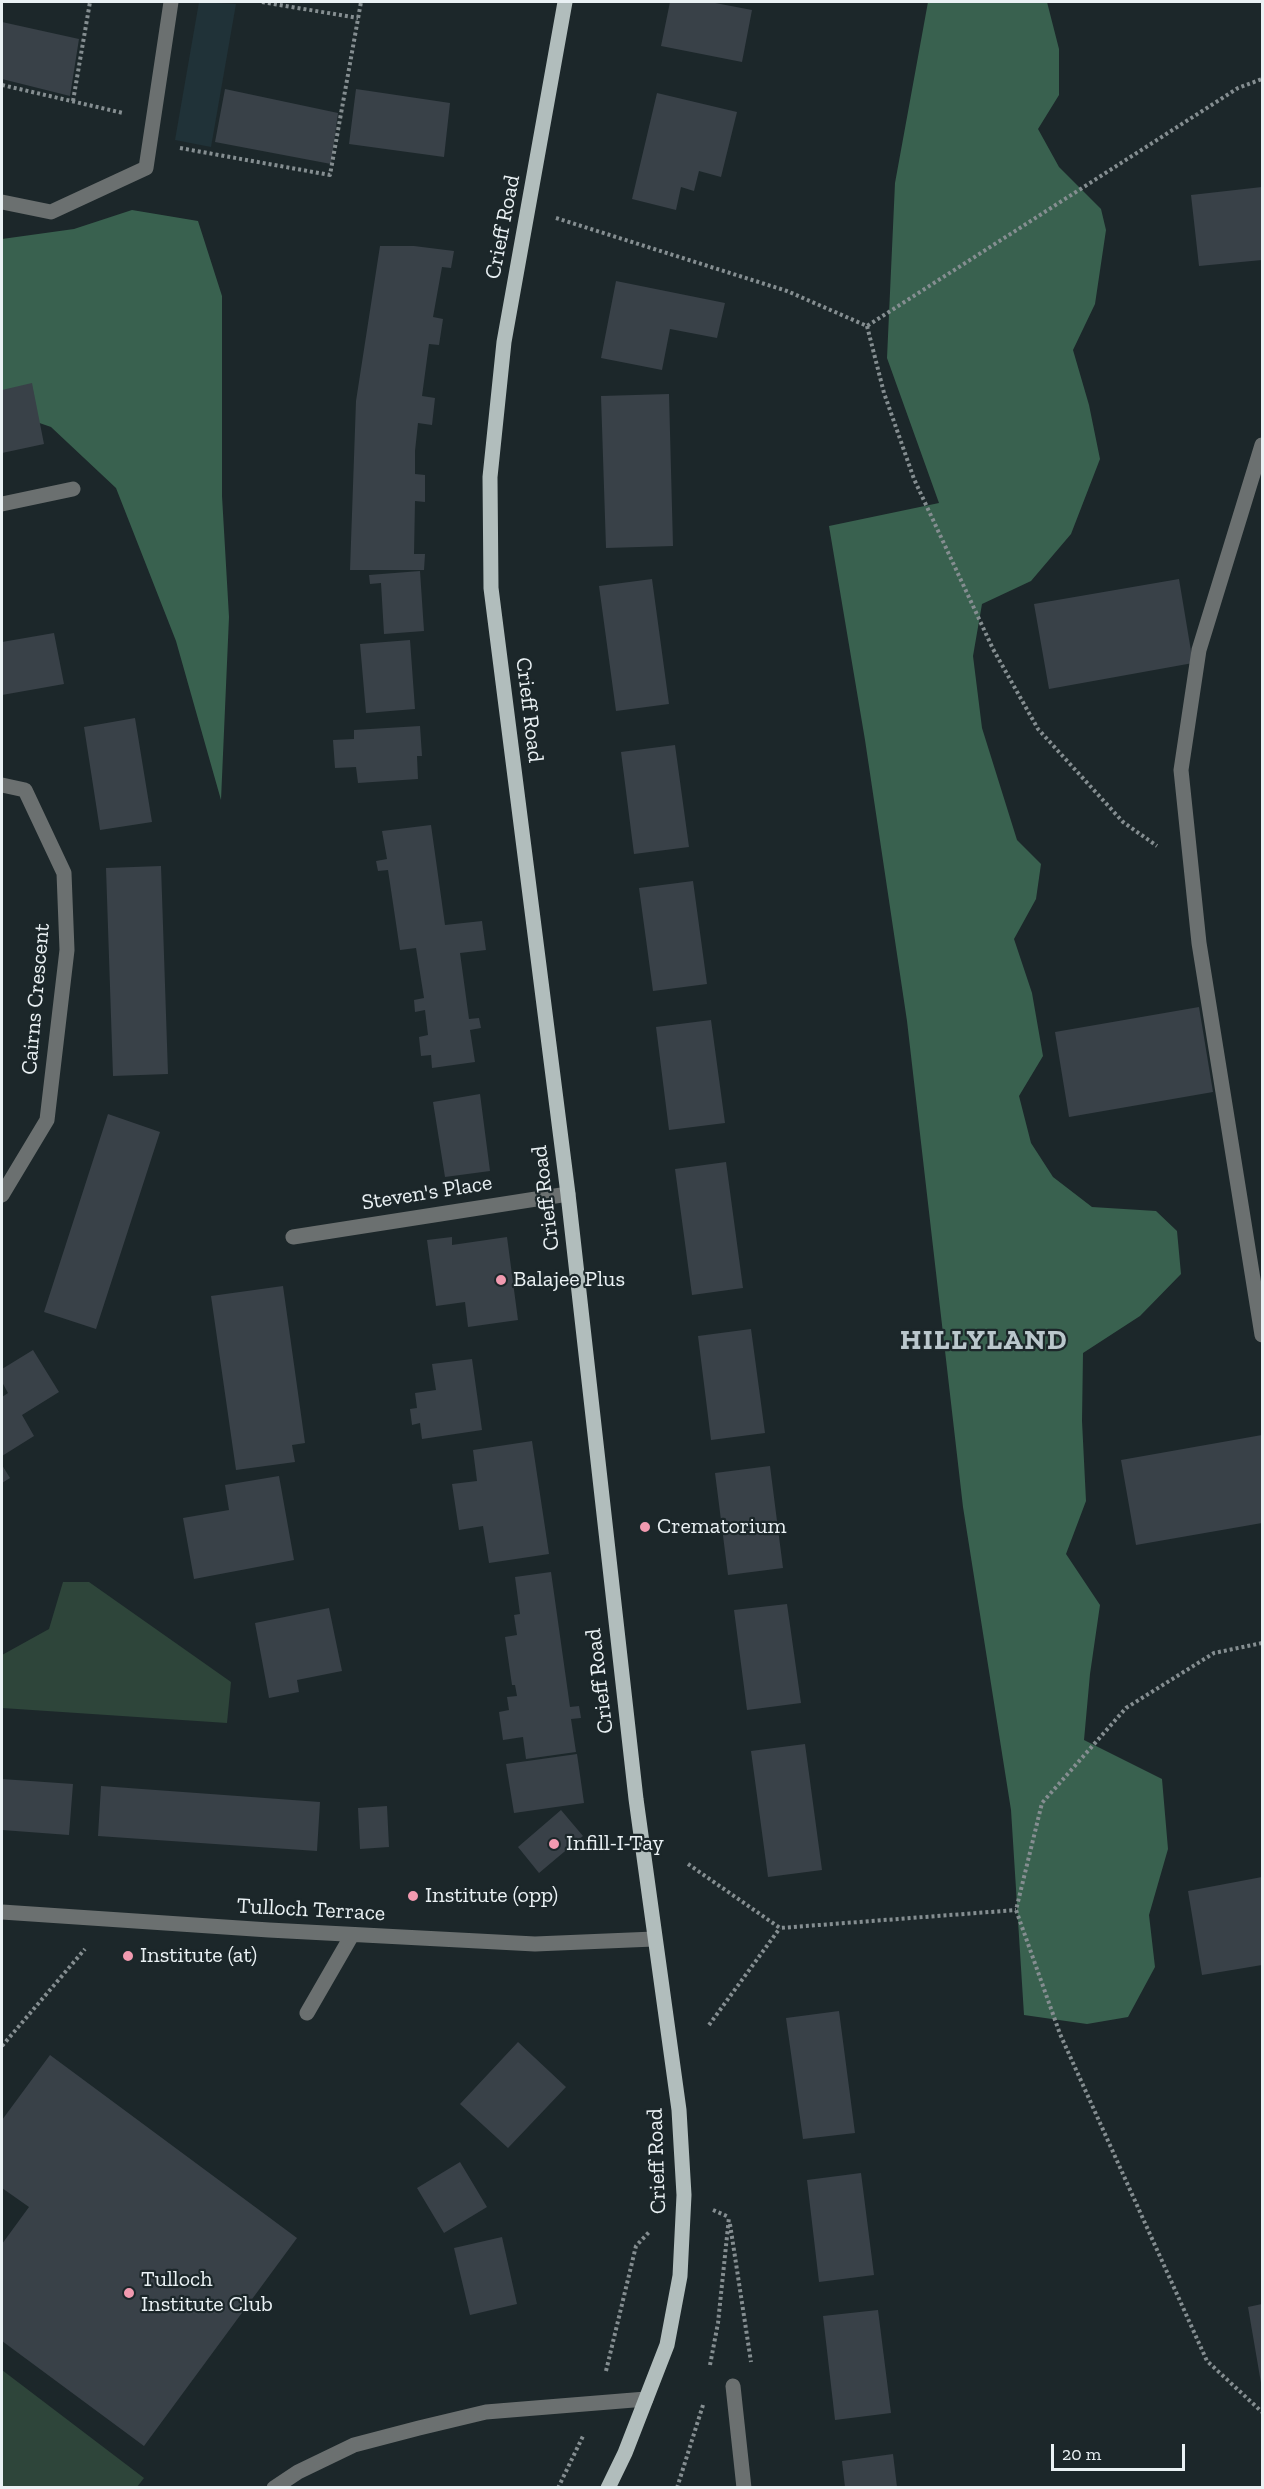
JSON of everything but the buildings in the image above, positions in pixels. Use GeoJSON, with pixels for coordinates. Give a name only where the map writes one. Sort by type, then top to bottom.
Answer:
{"type":"FeatureCollection","features":[{"type":"Feature","properties":{"kind":"main road","name":"Crieff Road"},"geometry":{"type":"LineString","coordinates":[[565,2],[504,342],[490,477],[491,588],[568,1194],[609,1569],[654,1939],[679,2110],[684,2195],[680,2277],[667,2345],[625,2453],[608,2487]]}},
{"type":"Feature","properties":{"kind":"street"},"geometry":{"type":"LineString","coordinates":[[2,202],[51,212],[146,168],[171,2]]}},
{"type":"Feature","properties":{"kind":"street"},"geometry":{"type":"LineString","coordinates":[[1263,445],[1199,650],[1181,770],[1199,943],[1263,1335]]}},
{"type":"Feature","properties":{"kind":"street"},"geometry":{"type":"LineString","coordinates":[[2,504],[73,489]]}},
{"type":"Feature","properties":{"kind":"street","name":"Cairns Crescent"},"geometry":{"type":"LineString","coordinates":[[2,785],[25,790],[64,873],[67,950],[47,1120],[2,1196]]}},
{"type":"Feature","properties":{"kind":"street","name":"Steven's Place"},"geometry":{"type":"LineString","coordinates":[[293,1237],[568,1194]]}},
{"type":"Feature","properties":{"kind":"street","name":"Tulloch Terrace"},"geometry":{"type":"LineString","coordinates":[[2,1912],[352,1935],[535,1944],[654,1939]]}},
{"type":"Feature","properties":{"kind":"street"},"geometry":{"type":"LineString","coordinates":[[307,2013],[352,1935]]}},
{"type":"Feature","properties":{"kind":"street"},"geometry":{"type":"LineString","coordinates":[[733,2386],[744,2487]]}},
{"type":"Feature","properties":{"kind":"street"},"geometry":{"type":"LineString","coordinates":[[274,2487],[298,2472],[354,2445],[486,2412],[646,2399]]}},
{"type":"Feature","properties":{"kind":"path"},"geometry":{"type":"LineString","coordinates":[[73,101],[90,2]]}},
{"type":"Feature","properties":{"kind":"path"},"geometry":{"type":"LineString","coordinates":[[262,2],[358,18]]}},
{"type":"Feature","properties":{"kind":"path"},"geometry":{"type":"LineString","coordinates":[[150,143],[330,175],[362,2]]}},
{"type":"Feature","properties":{"kind":"path"},"geometry":{"type":"LineString","coordinates":[[867,326],[1238,88],[1263,80]]}},
{"type":"Feature","properties":{"kind":"path"},"geometry":{"type":"LineString","coordinates":[[2,85],[153,119]]}},
{"type":"Feature","properties":{"kind":"path"},"geometry":{"type":"LineString","coordinates":[[529,210],[787,291],[867,326]]}},
{"type":"Feature","properties":{"kind":"path"},"geometry":{"type":"LineString","coordinates":[[867,326],[884,393],[914,479],[993,650],[1038,729],[1123,822],[1192,871]]}},
{"type":"Feature","properties":{"kind":"path"},"geometry":{"type":"LineString","coordinates":[[1263,1643],[1214,1653],[1126,1708],[1042,1803],[1016,1910],[1060,2034],[1207,2361],[1263,2412]]}},
{"type":"Feature","properties":{"kind":"path"},"geometry":{"type":"LineString","coordinates":[[688,1864],[780,1928],[1016,1910]]}},
{"type":"Feature","properties":{"kind":"path"},"geometry":{"type":"LineString","coordinates":[[2,2046],[111,1920]]}},
{"type":"Feature","properties":{"kind":"path"},"geometry":{"type":"LineString","coordinates":[[709,2025],[780,1928]]}},
{"type":"Feature","properties":{"kind":"path"},"geometry":{"type":"LineString","coordinates":[[710,2367],[718,2323],[729,2217],[751,2365]]}},
{"type":"Feature","properties":{"kind":"path"},"geometry":{"type":"LineString","coordinates":[[677,2487],[704,2401]]}},
{"type":"Feature","properties":{"kind":"shaded area"},"geometry":{"type":"Polygon","coordinates":[[[199,2],[236,4],[211,147],[175,140],[199,2]]]}},
{"type":"Feature","properties":{"kind":"green space"},"geometry":{"type":"Polygon","coordinates":[[[928,2],[1047,2],[1059,49],[1059,95],[1038,129],[1059,167],[1101,209],[1106,230],[1095,304],[1073,350],[1089,405],[1100,459],[1071,534],[1031,581],[982,604],[973,656],[982,728],[1017,840],[1041,864],[1036,899],[1014,939],[1032,993],[1043,1056],[1019,1096],[1031,1143],[1053,1177],[1092,1207],[1156,1211],[1177,1231],[1181,1274],[1140,1316],[1083,1353],[1082,1421],[1086,1501],[1066,1554],[1100,1605],[1090,1674],[1084,1740],[1162,1779],[1168,1849],[1149,1915],[1155,1967],[1128,2017],[1087,2024],[1024,2015],[1011,1810],[963,1507],[907,1021],[865,740],[829,526],[939,503],[887,358],[895,183],[928,2]]]}},
{"type":"Feature","properties":{"kind":"green space"},"geometry":{"type":"Polygon","coordinates":[[[132,210],[198,221],[222,296],[222,496],[229,617],[221,800],[176,641],[116,488],[51,427],[2,410],[2,239],[74,229],[132,210]]]}},
{"type":"Feature","properties":{"kind":"green space"},"geometry":{"type":"Polygon","coordinates":[[[63,1582],[89,1582],[231,1682],[227,1723],[2,1708],[2,1655],[49,1629],[63,1582]]]}},
{"type":"Feature","properties":{"kind":"green space"},"geometry":{"type":"Polygon","coordinates":[[[2,2370],[144,2478],[137,2487],[2,2487],[2,2370]]]}},
{"type":"Feature","properties":{"kind":"place","name":"Balajee Plus"},"geometry":{"type":"Point","coordinates":[501,1280]}},
{"type":"Feature","properties":{"kind":"place","name":"Crematorium"},"geometry":{"type":"Point","coordinates":[645,1527]}},
{"type":"Feature","properties":{"kind":"place","name":"Infill-I-Tay"},"geometry":{"type":"Point","coordinates":[554,1844]}},
{"type":"Feature","properties":{"kind":"place","name":"Institute (opp)"},"geometry":{"type":"Point","coordinates":[413,1896]}},
{"type":"Feature","properties":{"kind":"place","name":"Institute (at)"},"geometry":{"type":"Point","coordinates":[128,1956]}},
{"type":"Feature","properties":{"kind":"place","name":"Tulloch Institute Club"},"geometry":{"type":"Point","coordinates":[129,2293]}},
{"type":"Feature","properties":{"kind":"district","name":"HILLYLAND"},"geometry":{"type":"Point","coordinates":[984,1341]}}]}
